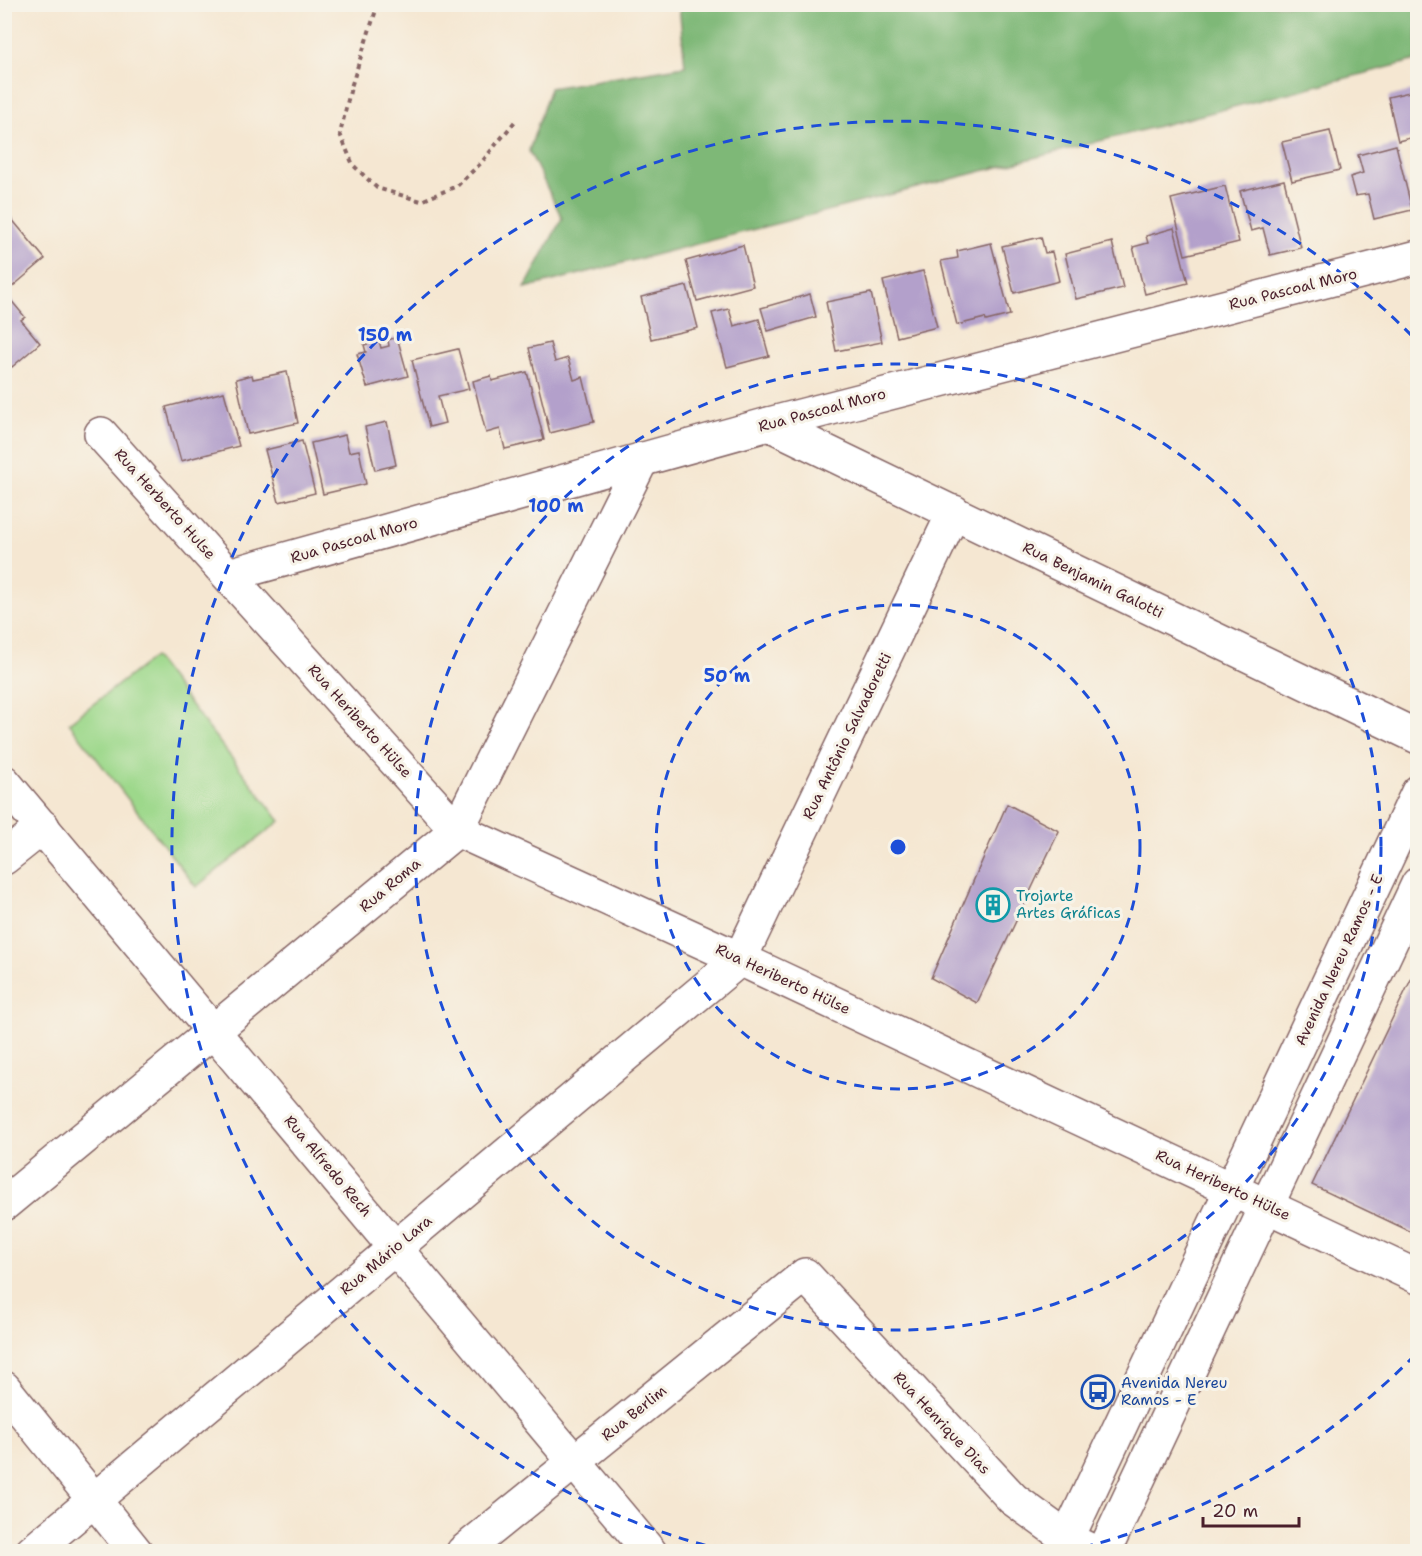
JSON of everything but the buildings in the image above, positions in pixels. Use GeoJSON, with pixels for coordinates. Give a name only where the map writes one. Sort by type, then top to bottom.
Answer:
{"type":"FeatureCollection","features":[{"type":"Feature","properties":{"kind":"street","name":"Rua Pascoal Moro"},"geometry":{"type":"LineString","coordinates":[[229,574],[769,424],[1418,257]]}},
{"type":"Feature","properties":{"kind":"street","name":"Rua Benjamin Galotti"},"geometry":{"type":"LineString","coordinates":[[769,424],[1418,737]]}},
{"type":"Feature","properties":{"kind":"street","name":"Rua Herberto Hulse"},"geometry":{"type":"LineString","coordinates":[[101,434],[229,574]]}},
{"type":"Feature","properties":{"kind":"street","name":"Rua Roma"},"geometry":{"type":"LineString","coordinates":[[4,1204],[458,830],[642,459]]}},
{"type":"Feature","properties":{"kind":"street","name":"Rua Antônio Salvadoretti"},"geometry":{"type":"LineString","coordinates":[[740,959],[954,512]]}},
{"type":"Feature","properties":{"kind":"street","name":"Rua Heriberto Hülse"},"geometry":{"type":"LineString","coordinates":[[229,574],[458,830],[740,959],[1418,1277]]}},
{"type":"Feature","properties":{"kind":"street","name":"Rua Alfredo Rech"},"geometry":{"type":"LineString","coordinates":[[4,782],[650,1551]]}},
{"type":"Feature","properties":{"kind":"street","name":"Avenida Nereu Ramos - E"},"geometry":{"type":"LineString","coordinates":[[1075,1547],[1148,1366],[1418,792]]}},
{"type":"Feature","properties":{"kind":"street"},"geometry":{"type":"LineString","coordinates":[[4,858],[43,827]]}},
{"type":"Feature","properties":{"kind":"street"},"geometry":{"type":"LineString","coordinates":[[1104,1551],[1418,885]]}},
{"type":"Feature","properties":{"kind":"street","name":"Rua Mário Lara"},"geometry":{"type":"LineString","coordinates":[[32,1551],[740,959]]}},
{"type":"Feature","properties":{"kind":"street"},"geometry":{"type":"LineString","coordinates":[[1335,967],[1371,984]]}},
{"type":"Feature","properties":{"kind":"street","name":"Rua Berlim"},"geometry":{"type":"LineString","coordinates":[[463,1551],[805,1275]]}},
{"type":"Feature","properties":{"kind":"street","name":"Rua Henrique Dias"},"geometry":{"type":"LineString","coordinates":[[805,1275],[1013,1499],[1075,1547]]}},
{"type":"Feature","properties":{"kind":"street"},"geometry":{"type":"LineString","coordinates":[[1148,1366],[1183,1383]]}},
{"type":"Feature","properties":{"kind":"street"},"geometry":{"type":"LineString","coordinates":[[4,1388],[136,1551]]}},
{"type":"Feature","properties":{"kind":"path"},"geometry":{"type":"LineString","coordinates":[[378,4],[351,87],[340,134],[353,165],[378,188],[421,201],[457,186],[481,163],[516,120]]}},
{"type":"Feature","properties":{"kind":"green space"},"geometry":{"type":"Polygon","coordinates":[[[679,5],[1417,5],[1417,60],[525,288],[562,218],[529,151],[550,88],[685,66],[679,5]]]}},
{"type":"Feature","properties":{"kind":"green space"},"geometry":{"type":"Polygon","coordinates":[[[154,657],[280,821],[196,887],[69,723],[154,657]]]}},
{"type":"Feature","properties":{"kind":"place","name":"Trojarte Artes Gráficas"},"geometry":{"type":"Point","coordinates":[993,905]}},
{"type":"Feature","properties":{"kind":"place","name":"Avenida Nereu Ramos - E"},"geometry":{"type":"Point","coordinates":[1098,1392]}}]}
